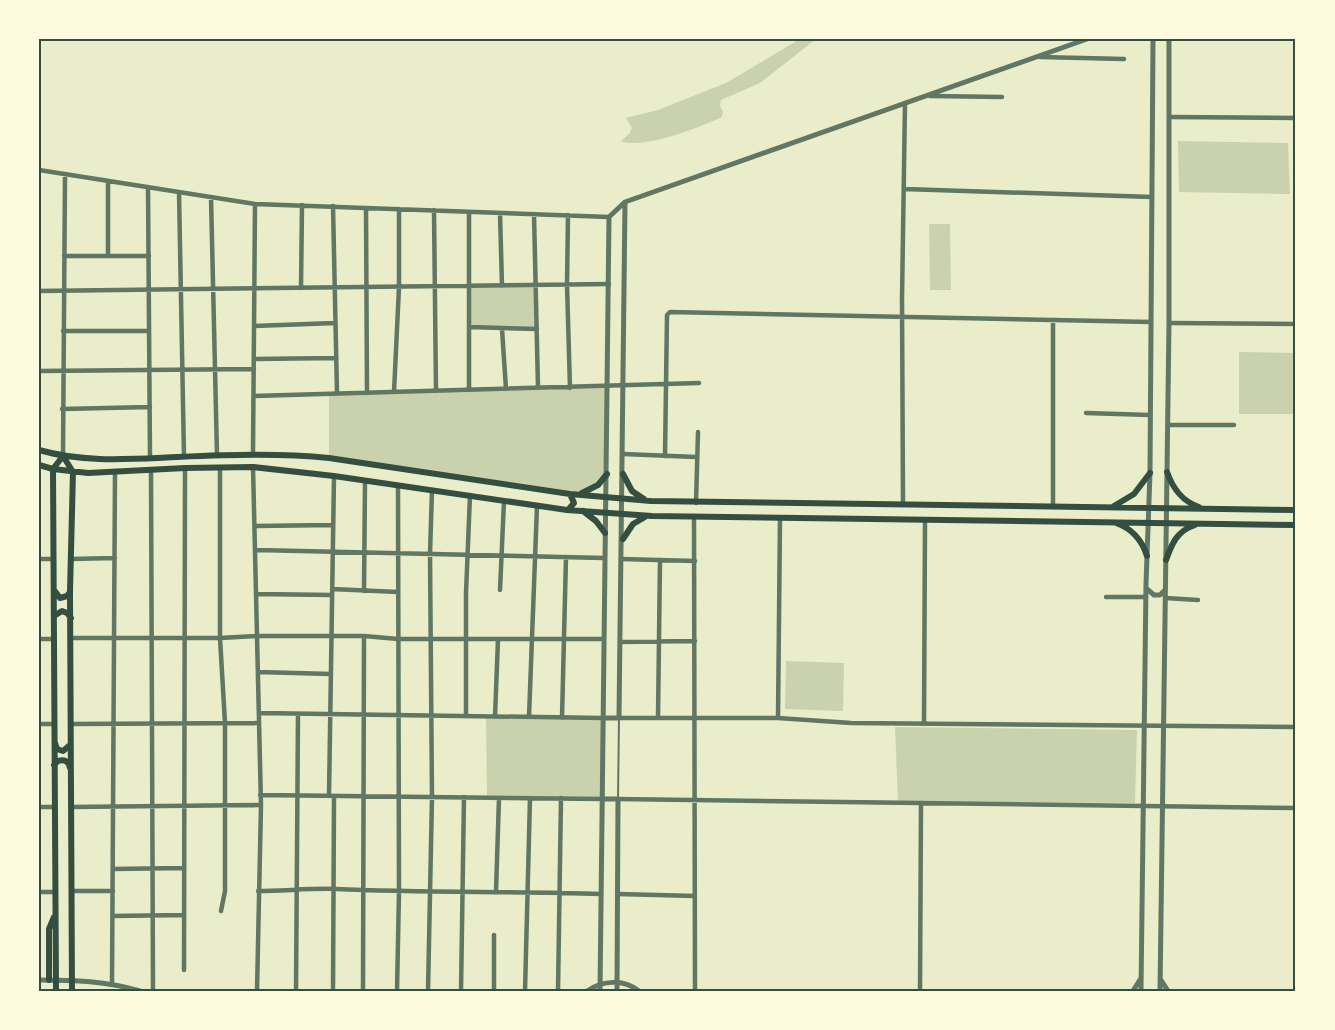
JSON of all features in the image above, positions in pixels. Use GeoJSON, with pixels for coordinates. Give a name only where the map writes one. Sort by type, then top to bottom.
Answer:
{"type":"FeatureCollection","features":[{"type":"Feature","properties":{"kind":"main road"},"geometry":{"type":"LineString","coordinates":[[39,450],[94,460],[253,453],[329,458],[570,494],[651,501],[1296,510]]}},
{"type":"Feature","properties":{"kind":"main road"},"geometry":{"type":"LineString","coordinates":[[54,984],[52,469],[63,456]]}},
{"type":"Feature","properties":{"kind":"main road"},"geometry":{"type":"LineString","coordinates":[[63,456],[73,472],[70,591],[72,985]]}},
{"type":"Feature","properties":{"kind":"main road"},"geometry":{"type":"LineString","coordinates":[[39,465],[52,469],[88,473],[253,467],[334,476],[567,510],[652,516],[1296,525]]}},
{"type":"Feature","properties":{"kind":"main road"},"geometry":{"type":"LineString","coordinates":[[39,465],[48,474],[53,486]]}},
{"type":"Feature","properties":{"kind":"main road"},"geometry":{"type":"LineString","coordinates":[[1167,472],[1175,490],[1188,502],[1206,509],[1215,509]]}},
{"type":"Feature","properties":{"kind":"main road"},"geometry":{"type":"LineString","coordinates":[[72,491],[77,478],[88,473]]}},
{"type":"Feature","properties":{"kind":"main road"},"geometry":{"type":"LineString","coordinates":[[1110,508],[1134,494],[1150,473]]}},
{"type":"Feature","properties":{"kind":"main road"},"geometry":{"type":"LineString","coordinates":[[579,494],[593,489],[607,474]]}},
{"type":"Feature","properties":{"kind":"main road"},"geometry":{"type":"LineString","coordinates":[[623,474],[632,491],[651,501]]}},
{"type":"Feature","properties":{"kind":"main road"},"geometry":{"type":"LineString","coordinates":[[567,510],[572,508],[574,503],[570,494]]}},
{"type":"Feature","properties":{"kind":"main road"},"geometry":{"type":"LineString","coordinates":[[582,511],[596,521],[605,533]]}},
{"type":"Feature","properties":{"kind":"main road"},"geometry":{"type":"LineString","coordinates":[[622,539],[633,524],[652,516]]}},
{"type":"Feature","properties":{"kind":"main road"},"geometry":{"type":"LineString","coordinates":[[1107,522],[1123,525],[1136,535],[1147,556]]}},
{"type":"Feature","properties":{"kind":"main road"},"geometry":{"type":"LineString","coordinates":[[1166,560],[1171,545],[1180,534],[1188,528],[1202,524]]}},
{"type":"Feature","properties":{"kind":"main road"},"geometry":{"type":"LineString","coordinates":[[54,590],[56,595],[62,598],[70,591]]}},
{"type":"Feature","properties":{"kind":"main road"},"geometry":{"type":"LineString","coordinates":[[54,617],[62,610],[69,614],[71,619]]}},
{"type":"Feature","properties":{"kind":"main road"},"geometry":{"type":"LineString","coordinates":[[54,742],[60,750],[66,750],[70,745]]}},
{"type":"Feature","properties":{"kind":"main road"},"geometry":{"type":"LineString","coordinates":[[54,768],[56,762],[61,760],[69,763],[70,768]]}},
{"type":"Feature","properties":{"kind":"street"},"geometry":{"type":"LineString","coordinates":[[39,170],[255,204],[609,217],[626,202],[1087,39]]}},
{"type":"Feature","properties":{"kind":"street"},"geometry":{"type":"LineString","coordinates":[[1141,991],[1146,584],[1150,473],[1153,39]]}},
{"type":"Feature","properties":{"kind":"street"},"geometry":{"type":"LineString","coordinates":[[1160,991],[1169,323],[1169,39]]}},
{"type":"Feature","properties":{"kind":"street"},"geometry":{"type":"LineString","coordinates":[[1035,57],[1124,59]]}},
{"type":"Feature","properties":{"kind":"street"},"geometry":{"type":"LineString","coordinates":[[925,96],[1002,97]]}},
{"type":"Feature","properties":{"kind":"street"},"geometry":{"type":"LineString","coordinates":[[903,505],[902,317],[905,103]]}},
{"type":"Feature","properties":{"kind":"street"},"geometry":{"type":"LineString","coordinates":[[1169,117],[1296,118]]}},
{"type":"Feature","properties":{"kind":"street"},"geometry":{"type":"LineString","coordinates":[[63,456],[65,174]]}},
{"type":"Feature","properties":{"kind":"street"},"geometry":{"type":"LineString","coordinates":[[108,181],[108,256]]}},
{"type":"Feature","properties":{"kind":"street"},"geometry":{"type":"LineString","coordinates":[[148,187],[150,458]]}},
{"type":"Feature","properties":{"kind":"street"},"geometry":{"type":"LineString","coordinates":[[904,189],[1152,197]]}},
{"type":"Feature","properties":{"kind":"street"},"geometry":{"type":"LineString","coordinates":[[179,192],[184,456]]}},
{"type":"Feature","properties":{"kind":"street"},"geometry":{"type":"LineString","coordinates":[[211,197],[217,455]]}},
{"type":"Feature","properties":{"kind":"street"},"geometry":{"type":"LineString","coordinates":[[619,718],[626,202]]}},
{"type":"Feature","properties":{"kind":"street"},"geometry":{"type":"LineString","coordinates":[[253,453],[255,204]]}},
{"type":"Feature","properties":{"kind":"street"},"geometry":{"type":"LineString","coordinates":[[302,205],[302,288]]}},
{"type":"Feature","properties":{"kind":"street"},"geometry":{"type":"LineString","coordinates":[[333,206],[337,393]]}},
{"type":"Feature","properties":{"kind":"street"},"geometry":{"type":"LineString","coordinates":[[366,208],[368,393]]}},
{"type":"Feature","properties":{"kind":"street"},"geometry":{"type":"LineString","coordinates":[[394,392],[399,287],[399,209]]}},
{"type":"Feature","properties":{"kind":"street"},"geometry":{"type":"LineString","coordinates":[[434,210],[436,391]]}},
{"type":"Feature","properties":{"kind":"street"},"geometry":{"type":"LineString","coordinates":[[469,212],[469,390]]}},
{"type":"Feature","properties":{"kind":"street"},"geometry":{"type":"LineString","coordinates":[[500,213],[502,286]]}},
{"type":"Feature","properties":{"kind":"street"},"geometry":{"type":"LineString","coordinates":[[534,214],[538,388]]}},
{"type":"Feature","properties":{"kind":"street"},"geometry":{"type":"LineString","coordinates":[[568,215],[567,285],[570,388]]}},
{"type":"Feature","properties":{"kind":"street"},"geometry":{"type":"LineString","coordinates":[[600,991],[609,217]]}},
{"type":"Feature","properties":{"kind":"street"},"geometry":{"type":"LineString","coordinates":[[64,256],[149,256]]}},
{"type":"Feature","properties":{"kind":"street"},"geometry":{"type":"LineString","coordinates":[[39,291],[609,284]]}},
{"type":"Feature","properties":{"kind":"street"},"geometry":{"type":"LineString","coordinates":[[665,456],[667,315],[670,312],[1151,322]]}},
{"type":"Feature","properties":{"kind":"street"},"geometry":{"type":"LineString","coordinates":[[1053,320],[1053,507]]}},
{"type":"Feature","properties":{"kind":"street"},"geometry":{"type":"LineString","coordinates":[[254,326],[335,323]]}},
{"type":"Feature","properties":{"kind":"street"},"geometry":{"type":"LineString","coordinates":[[1169,323],[1296,324]]}},
{"type":"Feature","properties":{"kind":"street"},"geometry":{"type":"LineString","coordinates":[[470,327],[537,329]]}},
{"type":"Feature","properties":{"kind":"street"},"geometry":{"type":"LineString","coordinates":[[502,329],[506,389]]}},
{"type":"Feature","properties":{"kind":"street"},"geometry":{"type":"LineString","coordinates":[[63,331],[149,331]]}},
{"type":"Feature","properties":{"kind":"street"},"geometry":{"type":"LineString","coordinates":[[254,359],[336,358]]}},
{"type":"Feature","properties":{"kind":"street"},"geometry":{"type":"LineString","coordinates":[[39,371],[254,369]]}},
{"type":"Feature","properties":{"kind":"street"},"geometry":{"type":"LineString","coordinates":[[254,396],[699,383]]}},
{"type":"Feature","properties":{"kind":"street"},"geometry":{"type":"LineString","coordinates":[[62,409],[150,407]]}},
{"type":"Feature","properties":{"kind":"street"},"geometry":{"type":"LineString","coordinates":[[1086,413],[1150,415]]}},
{"type":"Feature","properties":{"kind":"street"},"geometry":{"type":"LineString","coordinates":[[1167,425],[1234,425]]}},
{"type":"Feature","properties":{"kind":"street"},"geometry":{"type":"LineString","coordinates":[[696,503],[698,432]]}},
{"type":"Feature","properties":{"kind":"street"},"geometry":{"type":"LineString","coordinates":[[623,453],[696,458]]}},
{"type":"Feature","properties":{"kind":"street"},"geometry":{"type":"LineString","coordinates":[[220,467],[220,638],[225,723],[225,891],[221,911]]}},
{"type":"Feature","properties":{"kind":"street"},"geometry":{"type":"LineString","coordinates":[[253,467],[261,805],[257,991]]}},
{"type":"Feature","properties":{"kind":"street"},"geometry":{"type":"LineString","coordinates":[[184,970],[185,468]]}},
{"type":"Feature","properties":{"kind":"street"},"geometry":{"type":"LineString","coordinates":[[151,469],[153,991]]}},
{"type":"Feature","properties":{"kind":"street"},"geometry":{"type":"LineString","coordinates":[[112,983],[115,471]]}},
{"type":"Feature","properties":{"kind":"street"},"geometry":{"type":"LineString","coordinates":[[333,991],[331,674],[334,476]]}},
{"type":"Feature","properties":{"kind":"street"},"geometry":{"type":"LineString","coordinates":[[364,591],[365,481]]}},
{"type":"Feature","properties":{"kind":"street"},"geometry":{"type":"LineString","coordinates":[[397,991],[399,892],[398,486]]}},
{"type":"Feature","properties":{"kind":"street"},"geometry":{"type":"LineString","coordinates":[[428,991],[432,797],[430,554],[432,490]]}},
{"type":"Feature","properties":{"kind":"street"},"geometry":{"type":"LineString","coordinates":[[466,716],[470,495]]}},
{"type":"Feature","properties":{"kind":"street"},"geometry":{"type":"LineString","coordinates":[[500,590],[504,501]]}},
{"type":"Feature","properties":{"kind":"street"},"geometry":{"type":"LineString","coordinates":[[529,717],[537,506]]}},
{"type":"Feature","properties":{"kind":"street"},"geometry":{"type":"LineString","coordinates":[[694,516],[695,991]]}},
{"type":"Feature","properties":{"kind":"street"},"geometry":{"type":"LineString","coordinates":[[778,718],[780,518]]}},
{"type":"Feature","properties":{"kind":"street"},"geometry":{"type":"LineString","coordinates":[[924,724],[925,521]]}},
{"type":"Feature","properties":{"kind":"street"},"geometry":{"type":"LineString","coordinates":[[255,526],[333,525]]}},
{"type":"Feature","properties":{"kind":"street"},"geometry":{"type":"LineString","coordinates":[[256,550],[604,558]]}},
{"type":"Feature","properties":{"kind":"street"},"geometry":{"type":"LineString","coordinates":[[562,717],[566,557]]}},
{"type":"Feature","properties":{"kind":"street"},"geometry":{"type":"LineString","coordinates":[[71,559],[115,558]]}},
{"type":"Feature","properties":{"kind":"street"},"geometry":{"type":"LineString","coordinates":[[39,559],[53,559]]}},
{"type":"Feature","properties":{"kind":"street"},"geometry":{"type":"LineString","coordinates":[[621,560],[695,561]]}},
{"type":"Feature","properties":{"kind":"street"},"geometry":{"type":"LineString","coordinates":[[658,718],[660,560]]}},
{"type":"Feature","properties":{"kind":"street"},"geometry":{"type":"LineString","coordinates":[[1146,584],[1147,591],[1155,596],[1163,593],[1166,588]]}},
{"type":"Feature","properties":{"kind":"street"},"geometry":{"type":"LineString","coordinates":[[256,594],[398,592]]}},
{"type":"Feature","properties":{"kind":"street"},"geometry":{"type":"LineString","coordinates":[[1106,597],[1146,597]]}},
{"type":"Feature","properties":{"kind":"street"},"geometry":{"type":"LineString","coordinates":[[1165,598],[1198,600]]}},
{"type":"Feature","properties":{"kind":"street"},"geometry":{"type":"LineString","coordinates":[[71,638],[364,636],[398,639],[604,639]]}},
{"type":"Feature","properties":{"kind":"street"},"geometry":{"type":"LineString","coordinates":[[363,991],[364,636]]}},
{"type":"Feature","properties":{"kind":"street"},"geometry":{"type":"LineString","coordinates":[[39,639],[54,639]]}},
{"type":"Feature","properties":{"kind":"street"},"geometry":{"type":"LineString","coordinates":[[495,717],[498,639]]}},
{"type":"Feature","properties":{"kind":"street"},"geometry":{"type":"LineString","coordinates":[[620,642],[695,641]]}},
{"type":"Feature","properties":{"kind":"street"},"geometry":{"type":"LineString","coordinates":[[258,672],[331,674]]}},
{"type":"Feature","properties":{"kind":"street"},"geometry":{"type":"LineString","coordinates":[[259,713],[778,718],[851,723],[924,724],[1296,727]]}},
{"type":"Feature","properties":{"kind":"street"},"geometry":{"type":"LineString","coordinates":[[296,991],[298,714]]}},
{"type":"Feature","properties":{"kind":"street"},"geometry":{"type":"LineString","coordinates":[[71,724],[259,723]]}},
{"type":"Feature","properties":{"kind":"street"},"geometry":{"type":"LineString","coordinates":[[39,724],[54,724]]}},
{"type":"Feature","properties":{"kind":"street"},"geometry":{"type":"LineString","coordinates":[[260,795],[1296,808]]}},
{"type":"Feature","properties":{"kind":"street"},"geometry":{"type":"LineString","coordinates":[[461,991],[464,797]]}},
{"type":"Feature","properties":{"kind":"street"},"geometry":{"type":"LineString","coordinates":[[496,891],[499,798]]}},
{"type":"Feature","properties":{"kind":"street"},"geometry":{"type":"LineString","coordinates":[[525,991],[530,798]]}},
{"type":"Feature","properties":{"kind":"street"},"geometry":{"type":"LineString","coordinates":[[558,991],[561,798]]}},
{"type":"Feature","properties":{"kind":"street"},"geometry":{"type":"LineString","coordinates":[[617,991],[618,799]]}},
{"type":"Feature","properties":{"kind":"street"},"geometry":{"type":"LineString","coordinates":[[920,991],[921,803]]}},
{"type":"Feature","properties":{"kind":"street"},"geometry":{"type":"LineString","coordinates":[[71,807],[261,805]]}},
{"type":"Feature","properties":{"kind":"street"},"geometry":{"type":"LineString","coordinates":[[39,807],[55,807]]}},
{"type":"Feature","properties":{"kind":"street"},"geometry":{"type":"LineString","coordinates":[[113,869],[184,867]]}},
{"type":"Feature","properties":{"kind":"street"},"geometry":{"type":"LineString","coordinates":[[258,891],[334,889],[601,894]]}},
{"type":"Feature","properties":{"kind":"street"},"geometry":{"type":"LineString","coordinates":[[70,891],[113,891]]}},
{"type":"Feature","properties":{"kind":"street"},"geometry":{"type":"LineString","coordinates":[[39,892],[55,892]]}},
{"type":"Feature","properties":{"kind":"street"},"geometry":{"type":"LineString","coordinates":[[618,894],[695,896]]}},
{"type":"Feature","properties":{"kind":"street"},"geometry":{"type":"LineString","coordinates":[[113,916],[184,915]]}},
{"type":"Feature","properties":{"kind":"street"},"geometry":{"type":"LineString","coordinates":[[494,935],[494,991]]}},
{"type":"Feature","properties":{"kind":"street"},"geometry":{"type":"LineString","coordinates":[[1134,991],[1142,977]]}},
{"type":"Feature","properties":{"kind":"street"},"geometry":{"type":"LineString","coordinates":[[1160,977],[1168,991]]}},
{"type":"Feature","properties":{"kind":"street"},"geometry":{"type":"LineString","coordinates":[[39,980],[72,985],[112,983],[140,991]]}},
{"type":"Feature","properties":{"kind":"street"},"geometry":{"type":"LineString","coordinates":[[587,991],[600,984],[617,982],[639,991]]}},
{"type":"Feature","properties":{"kind":"lane"},"geometry":{"type":"LineString","coordinates":[[618,799],[619,718]]}},
{"type":"Feature","properties":{"kind":"green space"},"geometry":{"type":"Polygon","coordinates":[[[800,39],[816,39],[760,83],[721,100],[722,117],[657,140],[631,143],[621,141],[632,128],[626,118],[658,110],[726,83],[800,39]]]}},
{"type":"Feature","properties":{"kind":"green space"},"geometry":{"type":"Polygon","coordinates":[[[1178,141],[1288,143],[1290,194],[1179,192],[1178,141]]]}},
{"type":"Feature","properties":{"kind":"green space"},"geometry":{"type":"Polygon","coordinates":[[[929,224],[950,224],[951,290],[930,290],[929,224]]]}},
{"type":"Feature","properties":{"kind":"green space"},"geometry":{"type":"Polygon","coordinates":[[[535,285],[537,329],[470,327],[470,286],[535,285]]]}},
{"type":"Feature","properties":{"kind":"green space"},"geometry":{"type":"Polygon","coordinates":[[[1239,352],[1296,353],[1296,414],[1239,414],[1239,352]]]}},
{"type":"Feature","properties":{"kind":"green space"},"geometry":{"type":"Polygon","coordinates":[[[608,387],[603,480],[579,494],[329,458],[329,394],[608,387]]]}},
{"type":"Feature","properties":{"kind":"green space"},"geometry":{"type":"Polygon","coordinates":[[[786,661],[844,663],[843,711],[785,709],[786,661]]]}},
{"type":"Feature","properties":{"kind":"green space"},"geometry":{"type":"Polygon","coordinates":[[[486,716],[603,718],[603,799],[487,798],[486,716]]]}},
{"type":"Feature","properties":{"kind":"green space"},"geometry":{"type":"Polygon","coordinates":[[[895,727],[1137,730],[1135,803],[898,801],[895,727]]]}}]}
